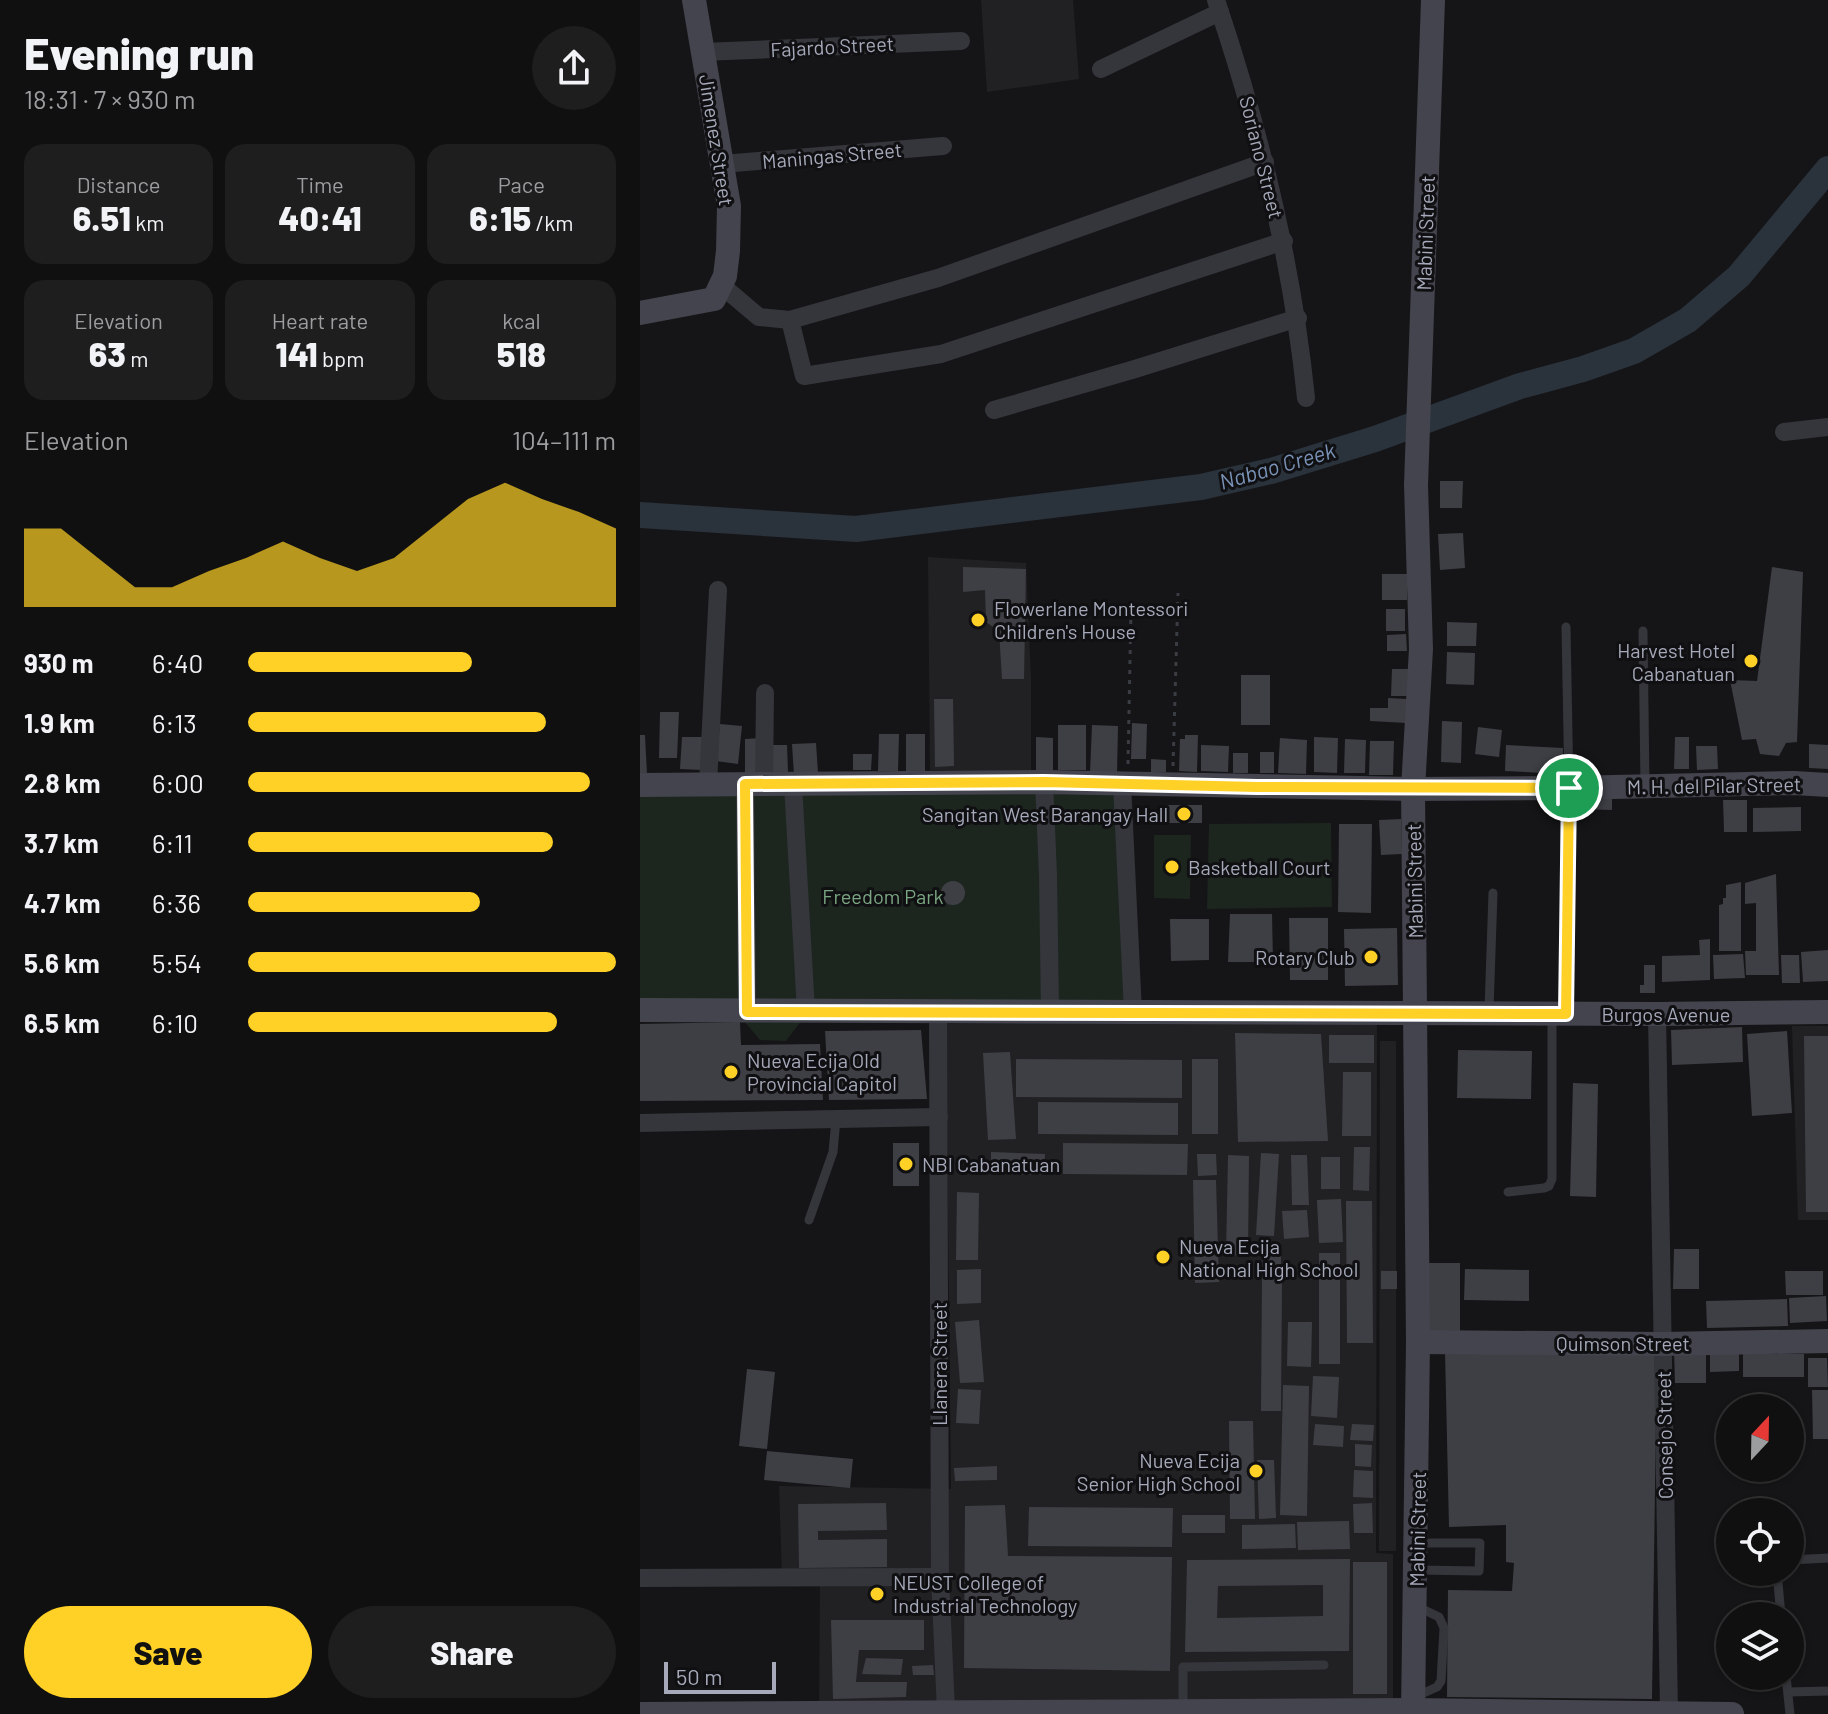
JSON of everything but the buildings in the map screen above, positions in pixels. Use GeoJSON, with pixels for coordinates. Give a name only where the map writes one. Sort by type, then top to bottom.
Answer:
{"type":"FeatureCollection","features":[{"type":"Feature","properties":{"kind":"street","name":"Jimenez Street"},"geometry":{"type":"LineString","coordinates":[[694,0],[729,206],[728,290]]}},
{"type":"Feature","properties":{"kind":"street","name":"Mabini Street"},"geometry":{"type":"LineString","coordinates":[[1413,1707],[1418,1342],[1413,789],[1421,649],[1416,485],[1433,0]]}},
{"type":"Feature","properties":{"kind":"street"},"geometry":{"type":"LineString","coordinates":[[1101,69],[1218,6]]}},
{"type":"Feature","properties":{"kind":"street","name":"Soriano Street"},"geometry":{"type":"LineString","coordinates":[[1218,6],[1265,162],[1284,241],[1298,318],[1306,398]]}},
{"type":"Feature","properties":{"kind":"street","name":"Fajardo Street"},"geometry":{"type":"LineString","coordinates":[[703,52],[961,41]]}},
{"type":"Feature","properties":{"kind":"street","name":"Maningas Street"},"geometry":{"type":"LineString","coordinates":[[722,164],[943,146]]}},
{"type":"Feature","properties":{"kind":"street"},"geometry":{"type":"LineString","coordinates":[[640,313],[714,299],[728,290],[759,317],[790,320],[938,278],[1265,162]]}},
{"type":"Feature","properties":{"kind":"street"},"geometry":{"type":"LineString","coordinates":[[790,320],[804,376],[941,354],[1284,241]]}},
{"type":"Feature","properties":{"kind":"street"},"geometry":{"type":"LineString","coordinates":[[994,410],[1298,318]]}},
{"type":"Feature","properties":{"kind":"street"},"geometry":{"type":"LineString","coordinates":[[1784,432],[1828,427]]}},
{"type":"Feature","properties":{"kind":"street"},"geometry":{"type":"LineString","coordinates":[[708,784],[718,590]]}},
{"type":"Feature","properties":{"kind":"street"},"geometry":{"type":"LineString","coordinates":[[747,1012],[755,784],[765,693]]}},
{"type":"Feature","properties":{"kind":"street"},"geometry":{"type":"LineString","coordinates":[[1044,782],[1050,1012]]}},
{"type":"Feature","properties":{"kind":"street","name":"M. H. del Pilar Street"},"geometry":{"type":"LineString","coordinates":[[640,785],[1044,782],[1413,789],[1828,785]]}},
{"type":"Feature","properties":{"kind":"street"},"geometry":{"type":"LineString","coordinates":[[793,784],[806,1011]]}},
{"type":"Feature","properties":{"kind":"street"},"geometry":{"type":"LineString","coordinates":[[1125,784],[1133,1012]]}},
{"type":"Feature","properties":{"kind":"street","name":"Burgos Avenue"},"geometry":{"type":"LineString","coordinates":[[640,1010],[1559,1014],[1828,1012]]}},
{"type":"Feature","properties":{"kind":"street","name":"Consejo Street"},"geometry":{"type":"LineString","coordinates":[[1657,1014],[1669,1711]]}},
{"type":"Feature","properties":{"kind":"street","name":"Llanera Street"},"geometry":{"type":"LineString","coordinates":[[938,1016],[940,1577],[946,1713]]}},
{"type":"Feature","properties":{"kind":"street"},"geometry":{"type":"LineString","coordinates":[[640,1123],[939,1117]]}},
{"type":"Feature","properties":{"kind":"street","name":"Quimson Street"},"geometry":{"type":"LineString","coordinates":[[1418,1342],[1662,1344],[1828,1341]]}},
{"type":"Feature","properties":{"kind":"street"},"geometry":{"type":"LineString","coordinates":[[640,1578],[940,1577]]}},
{"type":"Feature","properties":{"kind":"street"},"geometry":{"type":"LineString","coordinates":[[640,1714],[1195,1712],[1543,1705],[1732,1714]]}},
{"type":"Feature","properties":{"kind":"lane"},"geometry":{"type":"LineString","coordinates":[[1508,1192],[1544,1188],[1549,1186],[1552,1179],[1569,788],[1566,627]]}},
{"type":"Feature","properties":{"kind":"lane"},"geometry":{"type":"LineString","coordinates":[[1643,631],[1645,786]]}},
{"type":"Feature","properties":{"kind":"lane"},"geometry":{"type":"LineString","coordinates":[[1489,1013],[1493,893]]}},
{"type":"Feature","properties":{"kind":"lane"},"geometry":{"type":"LineString","coordinates":[[809,1220],[831,1157],[836,1119]]}},
{"type":"Feature","properties":{"kind":"lane"},"geometry":{"type":"LineString","coordinates":[[1417,1543],[1480,1543],[1480,1557],[1479,1571],[1417,1570]]}},
{"type":"Feature","properties":{"kind":"lane"},"geometry":{"type":"LineString","coordinates":[[1804,1559],[1828,1558]]}},
{"type":"Feature","properties":{"kind":"lane"},"geometry":{"type":"LineString","coordinates":[[1195,1712],[1183,1667],[1324,1665]]}},
{"type":"Feature","properties":{"kind":"lane"},"geometry":{"type":"LineString","coordinates":[[1790,1714],[1788,1692],[1828,1691]]}},
{"type":"Feature","properties":{"kind":"path"},"geometry":{"type":"LineString","coordinates":[[1173,783],[1178,593]]}},
{"type":"Feature","properties":{"kind":"path"},"geometry":{"type":"LineString","coordinates":[[1125,784],[1131,608]]}},
{"type":"Feature","properties":{"kind":"shaded area"},"geometry":{"type":"Polygon","coordinates":[[[981,0],[1073,0],[1079,79],[987,92],[981,0]]]}},
{"type":"Feature","properties":{"kind":"shaded area","name":"Flowerlane Montessori Children's House"},"geometry":{"type":"Polygon","coordinates":[[[928,557],[1026,563],[1031,772],[930,770],[928,557]]]}},
{"type":"Feature","properties":{"kind":"shaded area","name":"Nueva Ecija National High School"},"geometry":{"type":"Polygon","coordinates":[[[1377,1021],[1376,1553],[1393,1554],[1393,1710],[819,1713],[820,1577],[782,1576],[779,1486],[951,1489],[946,1024],[1377,1021]]]}},
{"type":"Feature","properties":{"kind":"shaded area"},"geometry":{"type":"Polygon","coordinates":[[[1792,1026],[1828,1026],[1828,1220],[1798,1220],[1792,1026]]]}},
{"type":"Feature","properties":{"kind":"shaded area"},"geometry":{"type":"Polygon","coordinates":[[[1380,1041],[1396,1041],[1396,1551],[1379,1551],[1380,1041]]]}},
{"type":"Feature","properties":{"kind":"green space","name":"Freedom Park"},"geometry":{"type":"Polygon","coordinates":[[[1119,788],[1126,1002],[640,1001],[640,789],[1119,788]]]}},
{"type":"Feature","properties":{"kind":"green space"},"geometry":{"type":"Polygon","coordinates":[[[1331,823],[1332,907],[1207,909],[1209,824],[1331,823]]]}},
{"type":"Feature","properties":{"kind":"green space","name":"Basketball Court"},"geometry":{"type":"Polygon","coordinates":[[[1154,835],[1191,835],[1190,899],[1154,898],[1154,835]]]}},
{"type":"Feature","properties":{"kind":"green space"},"geometry":{"type":"Polygon","coordinates":[[[802,1020],[786,1041],[760,1040],[744,1021],[802,1020]]]}},
{"type":"Feature","properties":{"kind":"waterway","name":"Nabao Creek"},"geometry":{"type":"LineString","coordinates":[[640,515],[856,529],[1201,487],[1271,471],[1375,439],[1520,386],[1634,351],[1688,320],[1739,276],[1828,169]]}},
{"type":"Feature","properties":{"kind":"place","name":"Flowerlane Montessori Children's House"},"geometry":{"type":"Point","coordinates":[978,620]}},
{"type":"Feature","properties":{"kind":"place","name":"Harvest Hotel Cabanatuan"},"geometry":{"type":"Point","coordinates":[1751,661]}},
{"type":"Feature","properties":{"kind":"place","name":"Sangitan West Barangay Hall"},"geometry":{"type":"Point","coordinates":[1184,814]}},
{"type":"Feature","properties":{"kind":"place","name":"Basketball Court"},"geometry":{"type":"Point","coordinates":[1172,867]}},
{"type":"Feature","properties":{"kind":"place","name":"Rotary Club"},"geometry":{"type":"Point","coordinates":[1371,957]}},
{"type":"Feature","properties":{"kind":"place","name":"Nueva Ecija Old Provincial Capitol"},"geometry":{"type":"Point","coordinates":[731,1072]}},
{"type":"Feature","properties":{"kind":"place","name":"NBI Cabanatuan"},"geometry":{"type":"Point","coordinates":[906,1164]}},
{"type":"Feature","properties":{"kind":"place","name":"Nueva Ecija National High School"},"geometry":{"type":"Point","coordinates":[1163,1257]}},
{"type":"Feature","properties":{"kind":"place","name":"Nueva Ecija Senior High School"},"geometry":{"type":"Point","coordinates":[1256,1471]}},
{"type":"Feature","properties":{"kind":"place","name":"NEUST College of Industrial Technology"},"geometry":{"type":"Point","coordinates":[877,1594]}},
{"type":"Feature","properties":{"kind":"route"},"geometry":{"type":"LineString","coordinates":[[1044,782],[1413,789],[1569,788],[1566,1014],[747,1012],[745,784],[1044,782]]}}]}
